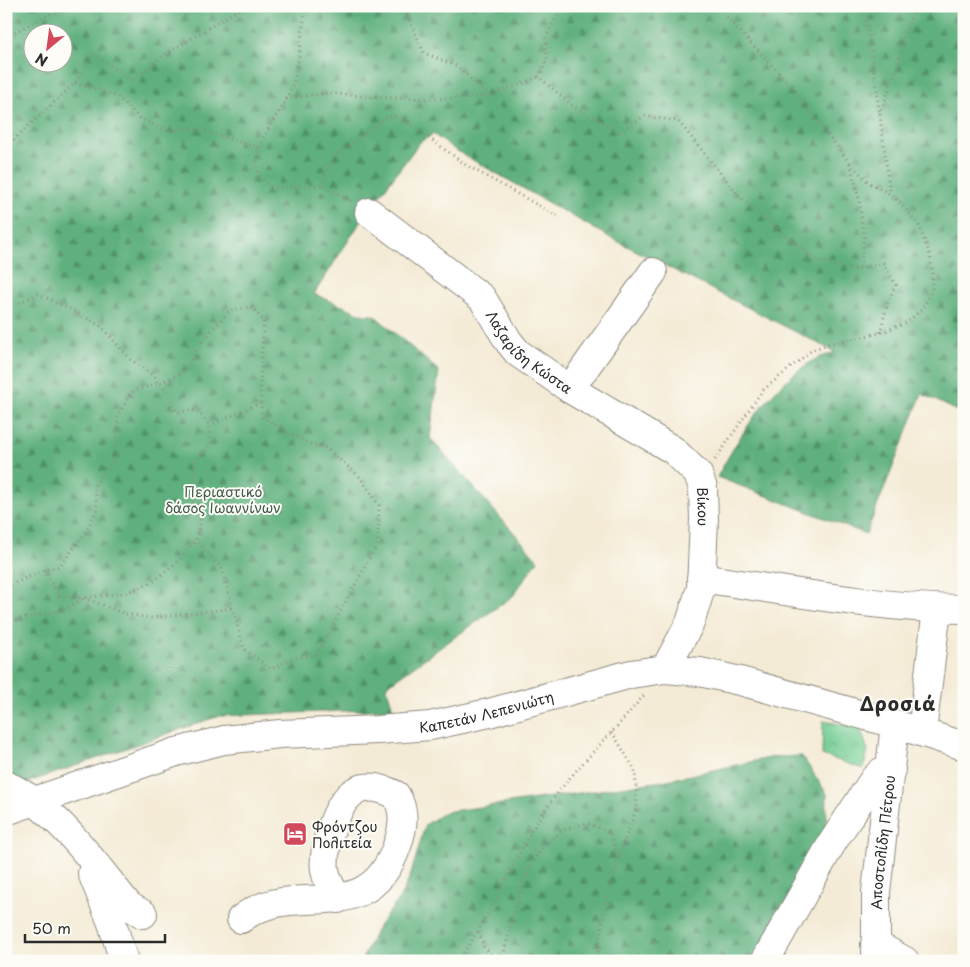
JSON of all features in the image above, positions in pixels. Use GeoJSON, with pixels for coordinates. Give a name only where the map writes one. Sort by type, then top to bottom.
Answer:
{"type":"FeatureCollection","features":[{"type":"Feature","properties":{"kind":"street","name":"Λαζαρίδη Κώστα"},"geometry":{"type":"LineString","coordinates":[[369,212],[475,291],[487,304],[513,348],[570,390],[673,450],[692,466],[700,478]]}},
{"type":"Feature","properties":{"kind":"street"},"geometry":{"type":"LineString","coordinates":[[570,390],[654,272]]}},
{"type":"Feature","properties":{"kind":"street","name":"Βίκου"},"geometry":{"type":"LineString","coordinates":[[665,669],[690,623],[698,601],[704,519],[703,488],[700,478]]}},
{"type":"Feature","properties":{"kind":"street"},"geometry":{"type":"LineString","coordinates":[[701,578],[821,598],[937,609],[964,609]]}},
{"type":"Feature","properties":{"kind":"street"},"geometry":{"type":"LineString","coordinates":[[922,732],[937,609]]}},
{"type":"Feature","properties":{"kind":"street","name":"Καπετάν Λεπενιώτη"},"geometry":{"type":"LineString","coordinates":[[6,811],[176,752],[224,740],[280,734],[430,726],[489,713],[631,674],[665,669],[688,670],[726,678],[895,724],[964,746]]}},
{"type":"Feature","properties":{"kind":"street","name":"Αποστολίδη Πέτρου"},"geometry":{"type":"LineString","coordinates":[[875,952],[878,878],[895,724]]}},
{"type":"Feature","properties":{"kind":"street"},"geometry":{"type":"LineString","coordinates":[[765,961],[828,851],[869,787],[881,772],[890,770]]}},
{"type":"Feature","properties":{"kind":"street"},"geometry":{"type":"LineString","coordinates":[[6,785],[34,800],[55,818],[129,906],[143,914]]}},
{"type":"Feature","properties":{"kind":"street"},"geometry":{"type":"LineString","coordinates":[[81,848],[112,923],[124,961]]}},
{"type":"Feature","properties":{"kind":"street"},"geometry":{"type":"LineString","coordinates":[[240,919],[252,910],[266,904],[338,898]]}},
{"type":"Feature","properties":{"kind":"street"},"geometry":{"type":"LineString","coordinates":[[875,952],[905,961]]}},
{"type":"Feature","properties":{"kind":"path"},"geometry":{"type":"LineString","coordinates":[[6,36],[41,18],[72,6]]}},
{"type":"Feature","properties":{"kind":"path"},"geometry":{"type":"LineString","coordinates":[[6,147],[75,83],[93,54],[132,81],[164,55],[245,6]]}},
{"type":"Feature","properties":{"kind":"path"},"geometry":{"type":"LineString","coordinates":[[306,6],[292,86],[257,153],[256,166],[260,178],[273,188],[322,185],[340,193],[369,212]]}},
{"type":"Feature","properties":{"kind":"path"},"geometry":{"type":"LineString","coordinates":[[402,6],[424,53],[457,66],[489,96]]}},
{"type":"Feature","properties":{"kind":"path"},"geometry":{"type":"LineString","coordinates":[[286,99],[325,93],[431,99],[489,96],[539,77],[547,59],[546,38],[562,6]]}},
{"type":"Feature","properties":{"kind":"path"},"geometry":{"type":"LineString","coordinates":[[716,6],[783,77],[850,162],[869,183],[890,194],[902,204],[919,226],[930,255],[932,290],[922,309],[908,322],[880,333]]}},
{"type":"Feature","properties":{"kind":"path"},"geometry":{"type":"LineString","coordinates":[[863,6],[871,46],[890,194]]}},
{"type":"Feature","properties":{"kind":"path"},"geometry":{"type":"LineString","coordinates":[[880,115],[899,62],[904,34],[916,6]]}},
{"type":"Feature","properties":{"kind":"path"},"geometry":{"type":"LineString","coordinates":[[539,77],[574,107],[620,132],[644,116],[678,121],[740,197],[815,260],[853,270],[883,263],[896,285],[888,302],[880,333]]}},
{"type":"Feature","properties":{"kind":"path"},"geometry":{"type":"LineString","coordinates":[[75,83],[117,96],[139,118],[168,131],[194,128],[260,148]]}},
{"type":"Feature","properties":{"kind":"path"},"geometry":{"type":"LineString","coordinates":[[322,185],[327,169],[334,157],[385,118],[393,116],[414,126],[466,165],[559,216]]}},
{"type":"Feature","properties":{"kind":"path"},"geometry":{"type":"LineString","coordinates":[[850,162],[859,199],[864,237],[860,268]]}},
{"type":"Feature","properties":{"kind":"path"},"geometry":{"type":"LineString","coordinates":[[6,309],[38,294],[101,326],[131,360],[154,376],[158,384],[167,390],[177,412],[197,410],[209,425],[211,445],[196,461],[194,499],[201,518],[196,540],[176,563],[154,581],[125,593],[84,598],[60,596],[44,570]]}},
{"type":"Feature","properties":{"kind":"path"},"geometry":{"type":"LineString","coordinates":[[6,586],[44,570],[60,566],[86,532],[97,510],[95,485],[117,455],[118,415],[134,390],[158,384],[183,373],[203,340],[230,310],[251,307],[264,321],[262,417],[305,442],[326,448],[360,477],[379,505],[378,542],[317,654],[291,659],[271,670],[244,649],[222,569],[196,540]]}},
{"type":"Feature","properties":{"kind":"path","name":"Βίκου"},"geometry":{"type":"LineString","coordinates":[[700,478],[711,466],[762,391],[812,350],[828,344],[880,333]]}},
{"type":"Feature","properties":{"kind":"path"},"geometry":{"type":"LineString","coordinates":[[209,425],[261,403]]}},
{"type":"Feature","properties":{"kind":"path"},"geometry":{"type":"LineString","coordinates":[[84,598],[126,614],[151,618],[234,608]]}},
{"type":"Feature","properties":{"kind":"path"},"geometry":{"type":"LineString","coordinates":[[6,622],[64,610],[84,598]]}},
{"type":"Feature","properties":{"kind":"path"},"geometry":{"type":"LineString","coordinates":[[457,961],[479,932],[525,845],[552,801],[665,669]]}},
{"type":"Feature","properties":{"kind":"path"},"geometry":{"type":"LineString","coordinates":[[596,961],[606,901],[618,859],[637,807],[635,770],[612,732]]}},
{"type":"Feature","properties":{"kind":"path"},"geometry":{"type":"LineString","coordinates":[[479,932],[484,947],[500,961],[514,908],[532,864],[539,854],[563,830],[588,823],[610,834],[618,859]]}},
{"type":"Feature","properties":{"kind":"path"},"geometry":{"type":"LineString","coordinates":[[525,845],[539,854]]}},
{"type":"Feature","properties":{"kind":"green space","name":"Περιαστικό δάσος Ιωαννίνων"},"geometry":{"type":"Polygon","coordinates":[[[6,6],[964,6],[964,414],[922,394],[866,534],[717,477],[747,427],[783,383],[817,359],[835,352],[609,237],[457,151],[433,134],[420,142],[363,218],[314,294],[364,315],[374,315],[439,371],[430,438],[538,560],[513,596],[386,686],[393,709],[219,716],[6,790],[6,6]]]}},
{"type":"Feature","properties":{"kind":"green space"},"geometry":{"type":"Polygon","coordinates":[[[823,721],[860,727],[868,751],[863,769],[822,755],[823,721]]]}},
{"type":"Feature","properties":{"kind":"green space"},"geometry":{"type":"Polygon","coordinates":[[[802,756],[827,794],[826,840],[752,961],[361,961],[379,925],[400,898],[411,874],[425,825],[445,812],[663,781],[773,757],[802,756]]]}},
{"type":"Feature","properties":{"kind":"place","name":"Φρόντζου Πολιτεία"},"geometry":{"type":"Point","coordinates":[295,834]}},
{"type":"Feature","properties":{"kind":"district","name":"Δροσιά"},"geometry":{"type":"Point","coordinates":[898,703]}}]}
